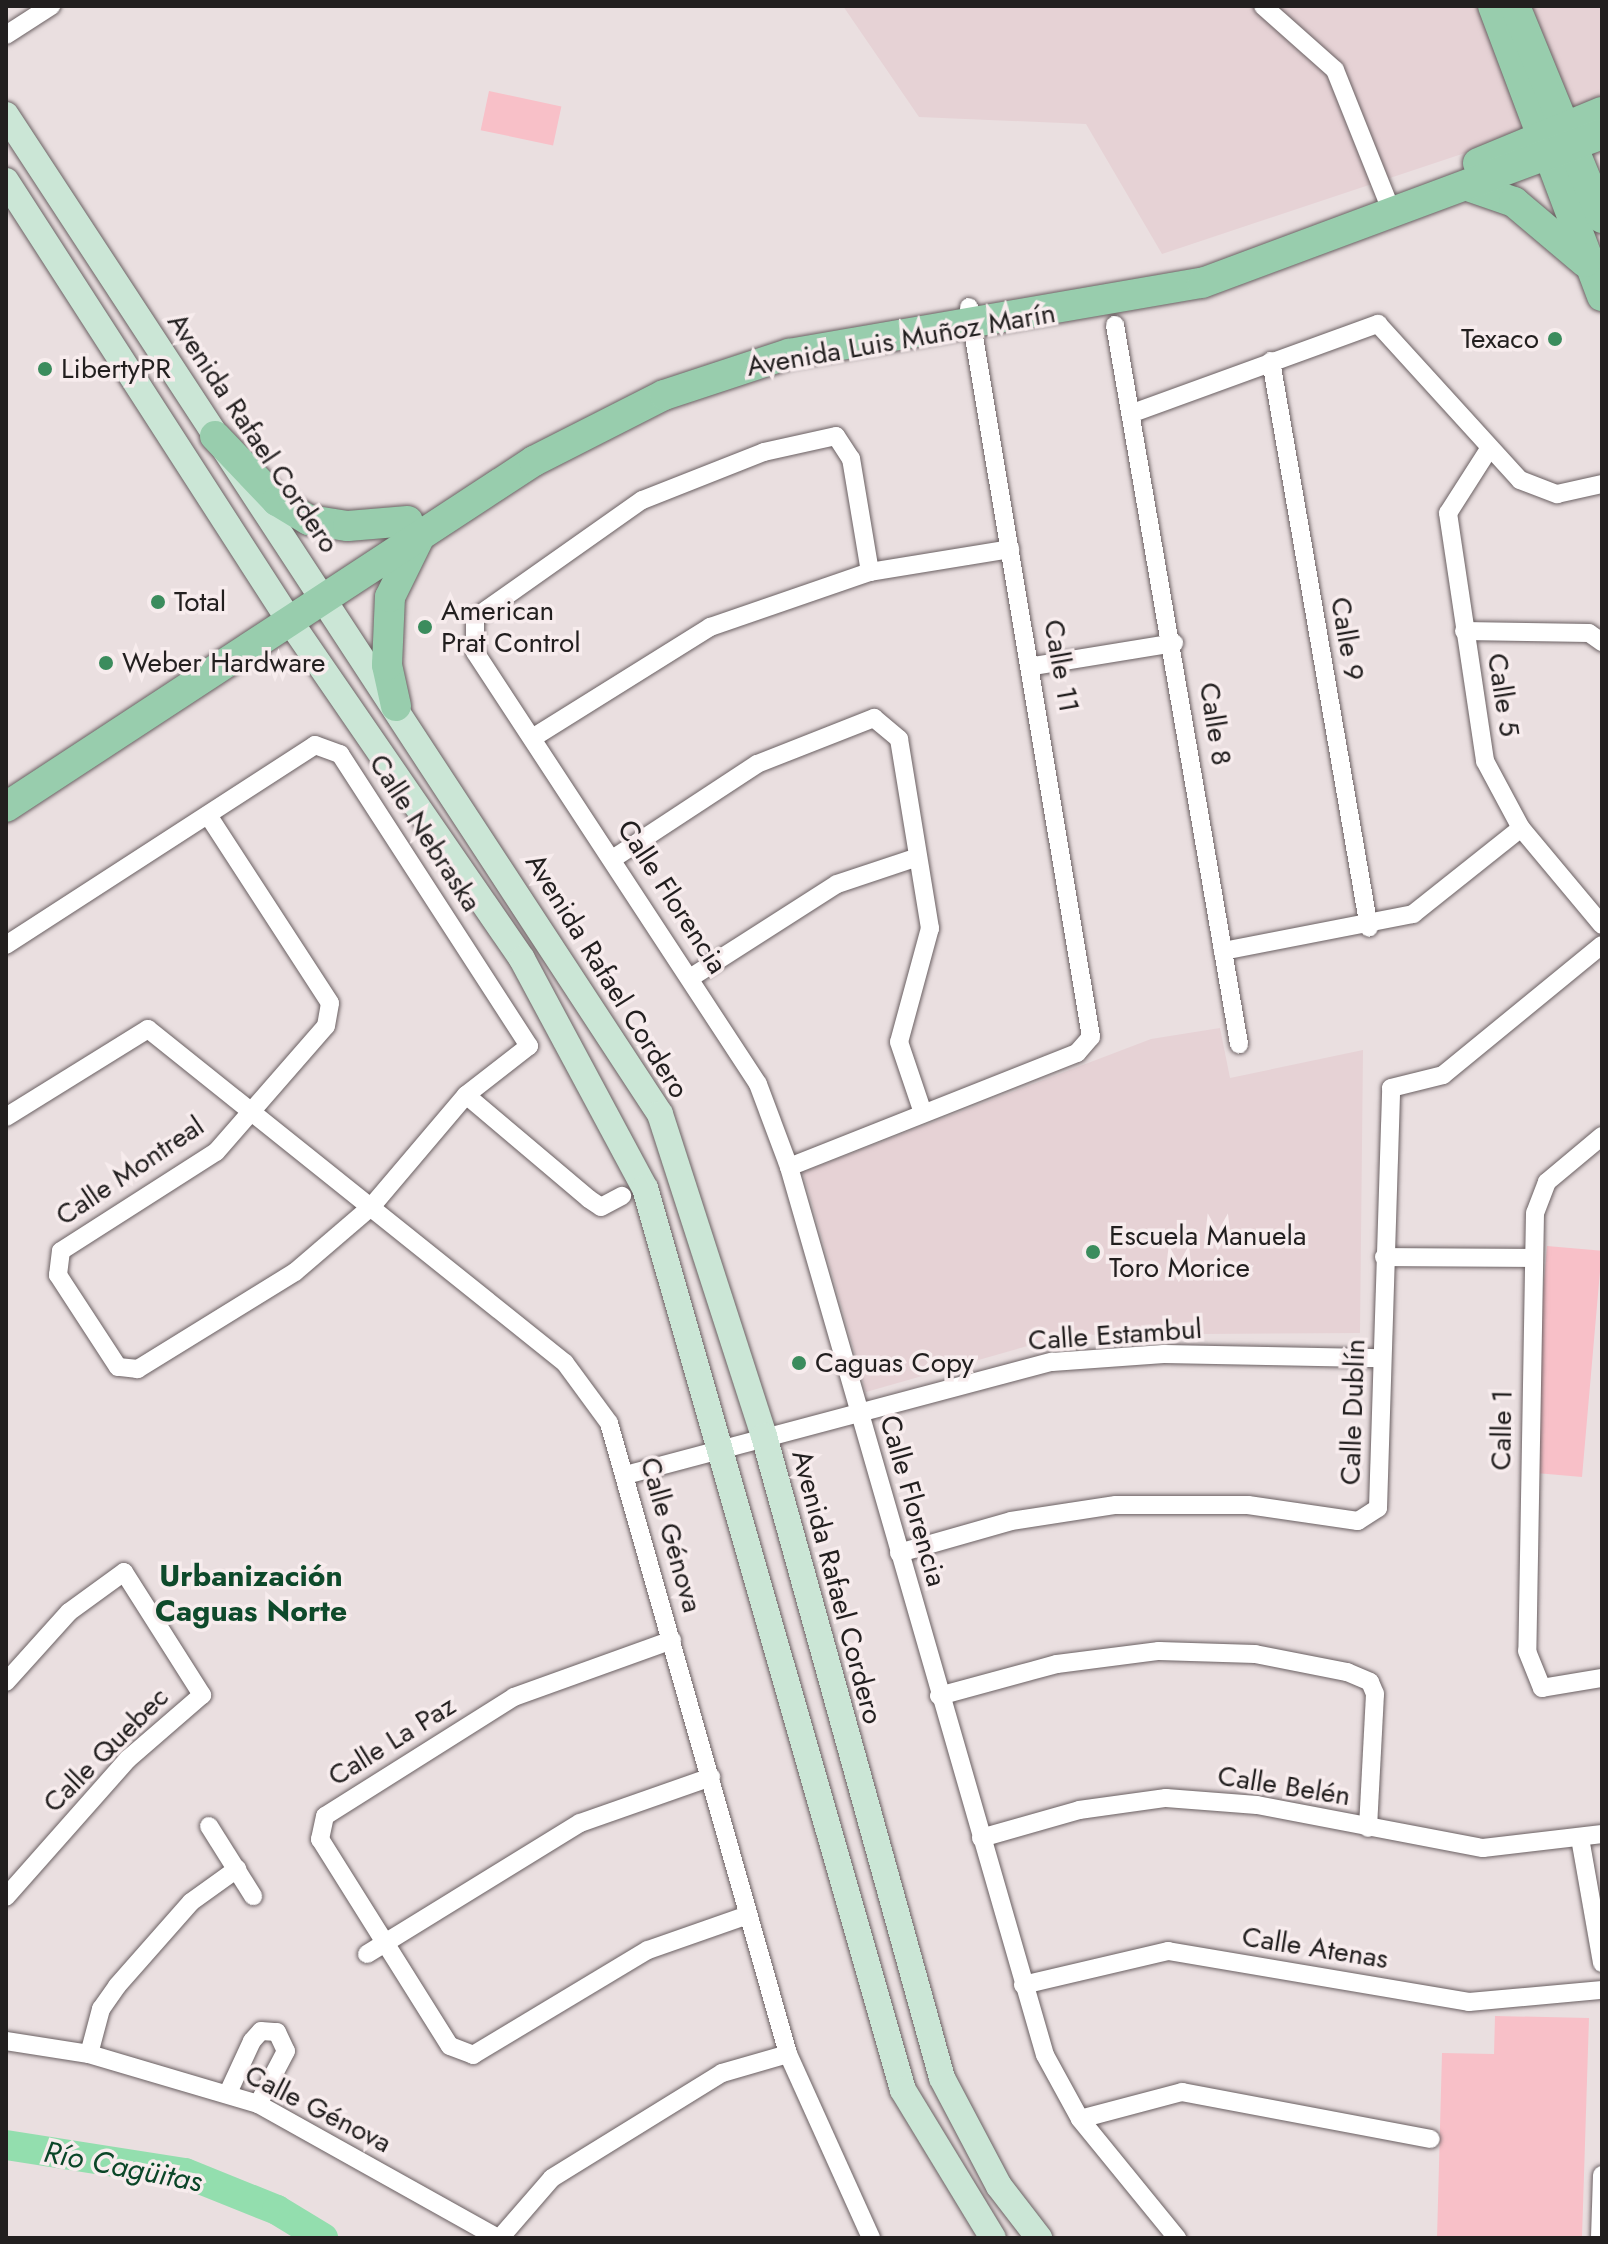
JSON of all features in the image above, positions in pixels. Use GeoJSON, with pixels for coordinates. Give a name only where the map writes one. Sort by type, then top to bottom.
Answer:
{"type":"FeatureCollection","features":[{"type":"Feature","properties":{"kind":"main road"},"geometry":{"type":"LineString","coordinates":[[1493,6],[1528,68],[1601,214]]}},
{"type":"Feature","properties":{"kind":"main road"},"geometry":{"type":"LineString","coordinates":[[1496,155],[1518,125],[1528,68],[1515,6]]}},
{"type":"Feature","properties":{"kind":"main road"},"geometry":{"type":"LineString","coordinates":[[1528,68],[1568,96],[1602,110]]}},
{"type":"Feature","properties":{"kind":"main road","name":"Avenida Luis Muñoz Marín"},"geometry":{"type":"LineString","coordinates":[[1390,208],[1468,186],[1565,141],[1602,110]]}},
{"type":"Feature","properties":{"kind":"main road","name":"Avenida Rafael Cordero"},"geometry":{"type":"LineString","coordinates":[[6,115],[396,706],[660,1114],[764,1436],[942,2078],[999,2186],[1039,2238]]}},
{"type":"Feature","properties":{"kind":"main road","name":"Avenida Luis Muñoz Marín"},"geometry":{"type":"LineString","coordinates":[[6,786],[415,527],[561,446],[695,382],[789,354],[970,316],[1202,283],[1390,208],[1496,155],[1602,134]]}},
{"type":"Feature","properties":{"kind":"main road"},"geometry":{"type":"LineString","coordinates":[[1565,141],[1590,268],[1602,296]]}},
{"type":"Feature","properties":{"kind":"main road"},"geometry":{"type":"LineString","coordinates":[[6,181],[284,612],[522,959],[645,1188],[715,1450],[903,2090],[993,2238]]}},
{"type":"Feature","properties":{"kind":"main road"},"geometry":{"type":"LineString","coordinates":[[1468,186],[1514,202],[1590,268]]}},
{"type":"Feature","properties":{"kind":"main road"},"geometry":{"type":"LineString","coordinates":[[215,436],[277,501],[309,520],[348,526],[415,527],[390,597],[387,665],[396,706]]}},
{"type":"Feature","properties":{"kind":"main road","name":"Avenida Luis Muñoz Marín"},"geometry":{"type":"LineString","coordinates":[[6,807],[284,612]]}},
{"type":"Feature","properties":{"kind":"street"},"geometry":{"type":"LineString","coordinates":[[6,35],[51,6]]}},
{"type":"Feature","properties":{"kind":"street"},"geometry":{"type":"LineString","coordinates":[[1263,6],[1335,70],[1390,208]]}},
{"type":"Feature","properties":{"kind":"street","name":"Calle 11"},"geometry":{"type":"LineString","coordinates":[[923,1113],[1077,1053],[1091,1037],[1034,666],[1010,549],[970,316]]}},
{"type":"Feature","properties":{"kind":"street"},"geometry":{"type":"LineString","coordinates":[[1133,413],[1378,324],[1520,480],[1557,494],[1602,484]]}},
{"type":"Feature","properties":{"kind":"street","name":"Calle 8"},"geometry":{"type":"LineString","coordinates":[[1115,325],[1174,643],[1239,1044]]}},
{"type":"Feature","properties":{"kind":"street","name":"Calle 9"},"geometry":{"type":"LineString","coordinates":[[1271,361],[1369,928]]}},
{"type":"Feature","properties":{"kind":"street","name":"Calle Florencia"},"geometry":{"type":"LineString","coordinates":[[870,572],[851,459],[836,436],[764,452],[642,500],[505,591],[475,618],[475,652],[614,858],[758,1084],[789,1167],[939,1696],[1045,2055],[1080,2119],[1177,2238]]}},
{"type":"Feature","properties":{"kind":"street","name":"Calle 5"},"geometry":{"type":"LineString","coordinates":[[1489,449],[1448,513],[1485,761],[1521,828],[1602,925]]}},
{"type":"Feature","properties":{"kind":"street"},"geometry":{"type":"LineString","coordinates":[[534,737],[710,627],[870,572],[1010,549]]}},
{"type":"Feature","properties":{"kind":"street"},"geometry":{"type":"LineString","coordinates":[[1464,631],[1589,633],[1602,642]]}},
{"type":"Feature","properties":{"kind":"street"},"geometry":{"type":"LineString","coordinates":[[1034,666],[1174,643]]}},
{"type":"Feature","properties":{"kind":"street"},"geometry":{"type":"LineString","coordinates":[[614,858],[757,764],[874,718],[899,739],[930,928],[899,1042],[923,1113],[789,1167]]}},
{"type":"Feature","properties":{"kind":"street","name":"Calle Nebraska"},"geometry":{"type":"LineString","coordinates":[[6,945],[315,745],[340,754],[529,1046],[466,1095]]}},
{"type":"Feature","properties":{"kind":"street","name":"Calle Montreal"},"geometry":{"type":"LineString","coordinates":[[208,815],[330,1003],[326,1026],[256,1110],[216,1152],[61,1251],[58,1275],[118,1367],[138,1369],[295,1272],[372,1206]]}},
{"type":"Feature","properties":{"kind":"street"},"geometry":{"type":"LineString","coordinates":[[1223,951],[1369,928],[1413,914],[1521,828]]}},
{"type":"Feature","properties":{"kind":"street"},"geometry":{"type":"LineString","coordinates":[[690,978],[837,884],[918,857]]}},
{"type":"Feature","properties":{"kind":"street","name":"Calle Dublín"},"geometry":{"type":"LineString","coordinates":[[899,1553],[1011,1521],[1116,1505],[1248,1505],[1358,1521],[1378,1508],[1391,1088],[1443,1075],[1602,945]]}},
{"type":"Feature","properties":{"kind":"street","name":"Calle Génova"},"geometry":{"type":"LineString","coordinates":[[6,1117],[148,1029],[256,1110],[565,1363],[609,1423],[788,2054],[871,2238]]}},
{"type":"Feature","properties":{"kind":"street"},"geometry":{"type":"LineString","coordinates":[[372,1206],[466,1095],[601,1207],[622,1196]]}},
{"type":"Feature","properties":{"kind":"street","name":"Calle 1"},"geometry":{"type":"LineString","coordinates":[[1602,1136],[1547,1182],[1535,1213],[1527,1651],[1542,1688],[1602,1678]]}},
{"type":"Feature","properties":{"kind":"street"},"geometry":{"type":"LineString","coordinates":[[1384,1257],[1532,1258]]}},
{"type":"Feature","properties":{"kind":"street","name":"Calle Estambul"},"geometry":{"type":"LineString","coordinates":[[626,1475],[858,1409],[1052,1362],[1164,1354],[1382,1358]]}},
{"type":"Feature","properties":{"kind":"street","name":"Calle Quebec"},"geometry":{"type":"LineString","coordinates":[[6,1682],[69,1612],[124,1572],[202,1695],[128,1759],[6,1897]]}},
{"type":"Feature","properties":{"kind":"street","name":"Calle La Paz"},"geometry":{"type":"LineString","coordinates":[[672,1640],[514,1697],[325,1816],[320,1839],[450,2046],[473,2055],[648,1950],[748,1915]]}},
{"type":"Feature","properties":{"kind":"street"},"geometry":{"type":"LineString","coordinates":[[939,1696],[1057,1664],[1159,1651],[1255,1654],[1347,1672],[1370,1682],[1375,1694],[1368,1828]]}},
{"type":"Feature","properties":{"kind":"street"},"geometry":{"type":"LineString","coordinates":[[367,1954],[388,1944],[580,1823],[711,1777]]}},
{"type":"Feature","properties":{"kind":"street","name":"Calle Belén"},"geometry":{"type":"LineString","coordinates":[[981,1838],[1079,1810],[1166,1798],[1257,1805],[1483,1848],[1602,1834]]}},
{"type":"Feature","properties":{"kind":"street"},"geometry":{"type":"LineString","coordinates":[[209,1826],[253,1896]]}},
{"type":"Feature","properties":{"kind":"street"},"geometry":{"type":"LineString","coordinates":[[1580,1838],[1602,1963]]}},
{"type":"Feature","properties":{"kind":"street"},"geometry":{"type":"LineString","coordinates":[[89,2054],[101,2009],[117,1986],[191,1902],[237,1869]]}},
{"type":"Feature","properties":{"kind":"street","name":"Calle Atenas"},"geometry":{"type":"LineString","coordinates":[[1023,1985],[1168,1951],[1469,2002],[1602,1990]]}},
{"type":"Feature","properties":{"kind":"street"},"geometry":{"type":"LineString","coordinates":[[228,2093],[252,2041],[261,2031],[277,2032],[286,2051],[258,2104]]}},
{"type":"Feature","properties":{"kind":"street","name":"Calle Génova"},"geometry":{"type":"LineString","coordinates":[[6,2041],[89,2054],[258,2104],[499,2238]]}},
{"type":"Feature","properties":{"kind":"street"},"geometry":{"type":"LineString","coordinates":[[499,2238],[552,2178],[722,2073],[788,2054]]}},
{"type":"Feature","properties":{"kind":"street"},"geometry":{"type":"LineString","coordinates":[[1080,2119],[1182,2092],[1431,2139]]}},
{"type":"Feature","properties":{"kind":"street"},"geometry":{"type":"LineString","coordinates":[[1600,2238],[1602,2175]]}},
{"type":"Feature","properties":{"kind":"shaded area"},"geometry":{"type":"Polygon","coordinates":[[[843,6],[1602,6],[1602,96],[1480,148],[1162,254],[1086,124],[919,117],[843,6]]]}},
{"type":"Feature","properties":{"kind":"shaded area"},"geometry":{"type":"Polygon","coordinates":[[[489,91],[561,106],[553,146],[481,130],[489,91]]]}},
{"type":"Feature","properties":{"kind":"shaded area","name":"Escuela Manuela Toro Morice"},"geometry":{"type":"Polygon","coordinates":[[[1220,1028],[1230,1078],[1363,1050],[1360,1333],[1066,1335],[866,1392],[803,1172],[1151,1039],[1220,1028]]]}},
{"type":"Feature","properties":{"kind":"shaded area"},"geometry":{"type":"Polygon","coordinates":[[[1547,1246],[1602,1251],[1582,1477],[1527,1472],[1547,1246]]]}},
{"type":"Feature","properties":{"kind":"shaded area"},"geometry":{"type":"Polygon","coordinates":[[[1495,2016],[1589,2018],[1582,2238],[1437,2238],[1442,2053],[1494,2054],[1495,2016]]]}},
{"type":"Feature","properties":{"kind":"waterway","name":"Río Cagüitas"},"geometry":{"type":"LineString","coordinates":[[6,2145],[185,2173],[277,2210],[323,2238]]}},
{"type":"Feature","properties":{"kind":"place","name":"Texaco"},"geometry":{"type":"Point","coordinates":[1555,339]}},
{"type":"Feature","properties":{"kind":"place","name":"LibertyPR"},"geometry":{"type":"Point","coordinates":[45,369]}},
{"type":"Feature","properties":{"kind":"place","name":"Total"},"geometry":{"type":"Point","coordinates":[158,602]}},
{"type":"Feature","properties":{"kind":"place","name":"American Prat Control"},"geometry":{"type":"Point","coordinates":[425,627]}},
{"type":"Feature","properties":{"kind":"place","name":"Weber Hardware"},"geometry":{"type":"Point","coordinates":[106,663]}},
{"type":"Feature","properties":{"kind":"place","name":"Escuela Manuela Toro Morice"},"geometry":{"type":"Point","coordinates":[1093,1252]}},
{"type":"Feature","properties":{"kind":"place","name":"Caguas Copy"},"geometry":{"type":"Point","coordinates":[799,1363]}},
{"type":"Feature","properties":{"kind":"district","name":"Urbanización Caguas Norte"},"geometry":{"type":"Point","coordinates":[251,1593]}}]}
